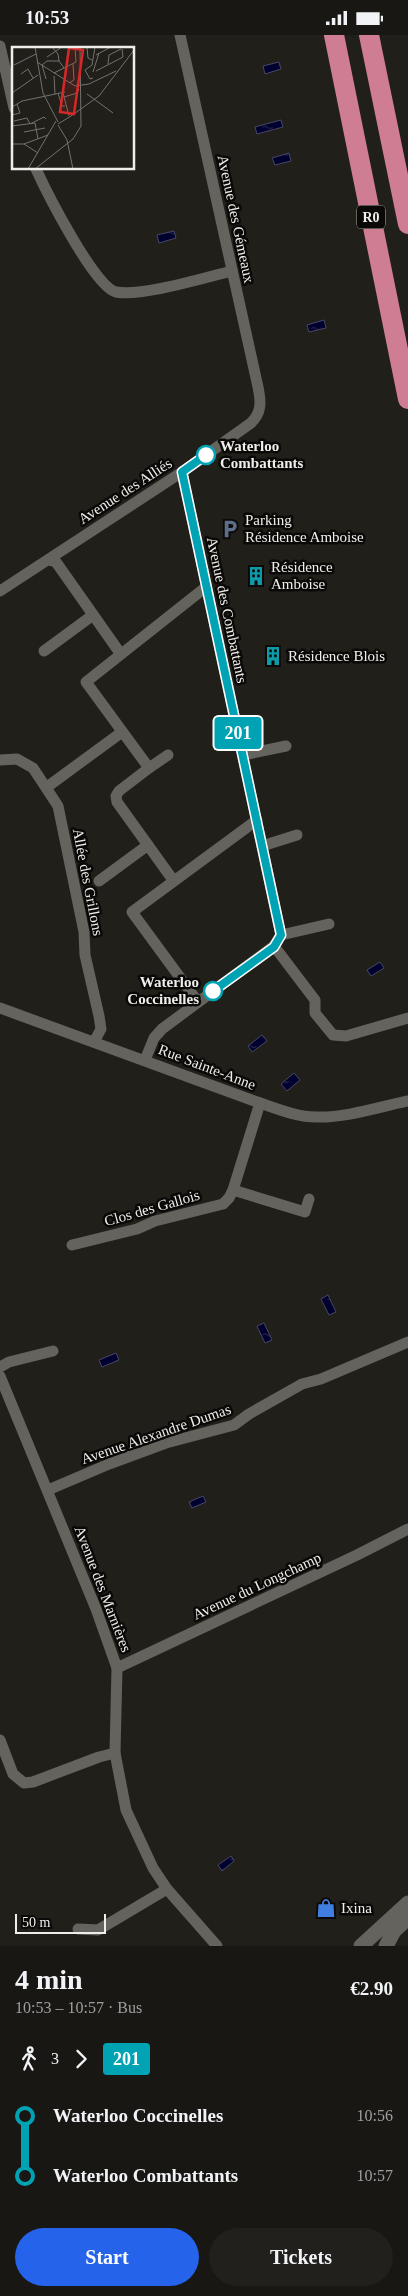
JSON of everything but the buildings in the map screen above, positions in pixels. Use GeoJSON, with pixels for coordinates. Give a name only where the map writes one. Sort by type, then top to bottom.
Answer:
{"type":"FeatureCollection","features":[{"type":"Feature","properties":{"kind":"highway","name":"R0"},"geometry":{"type":"LineString","coordinates":[[334,35],[408,399]]}},
{"type":"Feature","properties":{"kind":"highway","name":"R0"},"geometry":{"type":"LineString","coordinates":[[369,35],[408,223]]}},
{"type":"Feature","properties":{"kind":"main road"},"geometry":{"type":"LineString","coordinates":[[362,1946],[408,1903]]}},
{"type":"Feature","properties":{"kind":"main road"},"geometry":{"type":"LineString","coordinates":[[387,1946],[394,1931],[408,1918]]}},
{"type":"Feature","properties":{"kind":"main road"},"geometry":{"type":"LineString","coordinates":[[387,1946],[408,1927]]}},
{"type":"Feature","properties":{"kind":"street","name":"Avenue des Gémeaux"},"geometry":{"type":"LineString","coordinates":[[180,35],[258,387],[260,409]]}},
{"type":"Feature","properties":{"kind":"street"},"geometry":{"type":"LineString","coordinates":[[0,46],[12,99]]}},
{"type":"Feature","properties":{"kind":"street"},"geometry":{"type":"LineString","coordinates":[[37,170],[88,263],[109,290],[116,292],[139,292],[232,271]]}},
{"type":"Feature","properties":{"kind":"street","name":"Avenue des Alliés"},"geometry":{"type":"LineString","coordinates":[[0,591],[182,472],[251,423],[257,417],[260,409]]}},
{"type":"Feature","properties":{"kind":"street","name":"Avenue des Combattants"},"geometry":{"type":"LineString","coordinates":[[182,472],[281,935]]}},
{"type":"Feature","properties":{"kind":"street"},"geometry":{"type":"LineString","coordinates":[[49,560],[56,562],[120,653]]}},
{"type":"Feature","properties":{"kind":"street"},"geometry":{"type":"LineString","coordinates":[[149,768],[86,682],[120,653],[206,587]]}},
{"type":"Feature","properties":{"kind":"street"},"geometry":{"type":"LineString","coordinates":[[44,651],[93,615]]}},
{"type":"Feature","properties":{"kind":"street"},"geometry":{"type":"LineString","coordinates":[[47,787],[122,732]]}},
{"type":"Feature","properties":{"kind":"street"},"geometry":{"type":"LineString","coordinates":[[243,755],[286,746]]}},
{"type":"Feature","properties":{"kind":"street"},"geometry":{"type":"LineString","coordinates":[[168,755],[119,791],[116,796],[117,802],[173,880]]}},
{"type":"Feature","properties":{"kind":"street","name":"Allée des Grillons"},"geometry":{"type":"LineString","coordinates":[[0,760],[17,759],[26,762],[33,768],[47,787],[58,806],[84,933],[85,955],[100,1029],[94,1042]]}},
{"type":"Feature","properties":{"kind":"street"},"geometry":{"type":"LineString","coordinates":[[198,1002],[132,912],[257,820]]}},
{"type":"Feature","properties":{"kind":"street"},"geometry":{"type":"LineString","coordinates":[[262,847],[297,835]]}},
{"type":"Feature","properties":{"kind":"street"},"geometry":{"type":"LineString","coordinates":[[99,881],[148,845]]}},
{"type":"Feature","properties":{"kind":"street"},"geometry":{"type":"LineString","coordinates":[[145,1060],[154,1038],[198,1002],[274,947],[281,935],[328,924]]}},
{"type":"Feature","properties":{"kind":"street"},"geometry":{"type":"LineString","coordinates":[[274,947],[315,1000],[315,1013],[334,1035],[346,1036],[408,1018]]}},
{"type":"Feature","properties":{"kind":"street","name":"Rue Sainte-Anne"},"geometry":{"type":"LineString","coordinates":[[0,1008],[296,1115],[317,1117],[338,1115],[408,1101]]}},
{"type":"Feature","properties":{"kind":"street","name":"Clos des Gallois"},"geometry":{"type":"LineString","coordinates":[[72,1245],[137,1229],[155,1221],[223,1204],[230,1198],[260,1103]]}},
{"type":"Feature","properties":{"kind":"street"},"geometry":{"type":"LineString","coordinates":[[232,1190],[305,1212],[309,1199]]}},
{"type":"Feature","properties":{"kind":"street","name":"Avenue Alexandre Dumas"},"geometry":{"type":"LineString","coordinates":[[48,1490],[109,1464],[166,1443],[234,1425],[248,1414],[302,1384],[321,1379],[408,1341]]}},
{"type":"Feature","properties":{"kind":"street"},"geometry":{"type":"LineString","coordinates":[[0,1367],[9,1362],[53,1351]]}},
{"type":"Feature","properties":{"kind":"street","name":"Avenue des Marnières"},"geometry":{"type":"LineString","coordinates":[[0,1375],[96,1609],[117,1668],[116,1753],[126,1810],[145,1854],[167,1889],[217,1946]]}},
{"type":"Feature","properties":{"kind":"street","name":"Avenue du Longchamp"},"geometry":{"type":"LineString","coordinates":[[117,1668],[408,1529]]}},
{"type":"Feature","properties":{"kind":"street"},"geometry":{"type":"LineString","coordinates":[[0,1740],[14,1774],[24,1783],[33,1782],[99,1757],[116,1753]]}},
{"type":"Feature","properties":{"kind":"street"},"geometry":{"type":"LineString","coordinates":[[78,1929],[98,1930],[167,1889]]}},
{"type":"Feature","properties":{"kind":"water"},"geometry":{"type":"Polygon","coordinates":[[[279,62],[281,69],[265,74],[263,66],[279,62]]]}},
{"type":"Feature","properties":{"kind":"water"},"geometry":{"type":"Polygon","coordinates":[[[281,120],[283,127],[257,134],[255,127],[281,120]]]}},
{"type":"Feature","properties":{"kind":"water"},"geometry":{"type":"Polygon","coordinates":[[[289,153],[291,161],[275,165],[272,158],[289,153]]]}},
{"type":"Feature","properties":{"kind":"water"},"geometry":{"type":"Polygon","coordinates":[[[174,231],[176,238],[159,243],[157,235],[174,231]]]}},
{"type":"Feature","properties":{"kind":"water"},"geometry":{"type":"Polygon","coordinates":[[[324,320],[326,328],[309,332],[307,325],[324,320]]]}},
{"type":"Feature","properties":{"kind":"water"},"geometry":{"type":"Polygon","coordinates":[[[380,962],[384,968],[371,976],[367,970],[380,962]]]}},
{"type":"Feature","properties":{"kind":"water"},"geometry":{"type":"Polygon","coordinates":[[[262,1035],[267,1041],[252,1052],[248,1046],[262,1035]]]}},
{"type":"Feature","properties":{"kind":"water"},"geometry":{"type":"Polygon","coordinates":[[[294,1073],[300,1080],[287,1091],[281,1084],[294,1073]]]}},
{"type":"Feature","properties":{"kind":"water"},"geometry":{"type":"Polygon","coordinates":[[[328,1295],[336,1312],[329,1315],[321,1299],[328,1295]]]}},
{"type":"Feature","properties":{"kind":"water"},"geometry":{"type":"Polygon","coordinates":[[[264,1323],[272,1340],[265,1343],[257,1326],[264,1323]]]}},
{"type":"Feature","properties":{"kind":"water"},"geometry":{"type":"Polygon","coordinates":[[[116,1353],[119,1360],[102,1367],[99,1360],[116,1353]]]}},
{"type":"Feature","properties":{"kind":"water"},"geometry":{"type":"Polygon","coordinates":[[[203,1496],[206,1502],[192,1508],[189,1502],[203,1496]]]}},
{"type":"Feature","properties":{"kind":"water"},"geometry":{"type":"Polygon","coordinates":[[[231,1856],[234,1861],[222,1871],[218,1865],[231,1856]]]}},
{"type":"Feature","properties":{"kind":"bus line","name":"201"},"geometry":{"type":"LineString","coordinates":[[206,455],[182,472],[281,935],[274,947],[213,991]]}},
{"type":"Feature","properties":{"kind":"place","name":"Waterloo Combattants"},"geometry":{"type":"Point","coordinates":[206,455]}},
{"type":"Feature","properties":{"kind":"place","name":"Parking Résidence Amboise"},"geometry":{"type":"Point","coordinates":[230,529]}},
{"type":"Feature","properties":{"kind":"place","name":"Résidence Amboise"},"geometry":{"type":"Point","coordinates":[256,576]}},
{"type":"Feature","properties":{"kind":"place","name":"Résidence Blois"},"geometry":{"type":"Point","coordinates":[273,656]}},
{"type":"Feature","properties":{"kind":"place","name":"Waterloo Coccinelles"},"geometry":{"type":"Point","coordinates":[213,991]}},
{"type":"Feature","properties":{"kind":"place","name":"Ixina"},"geometry":{"type":"Point","coordinates":[326,1908]}}]}
